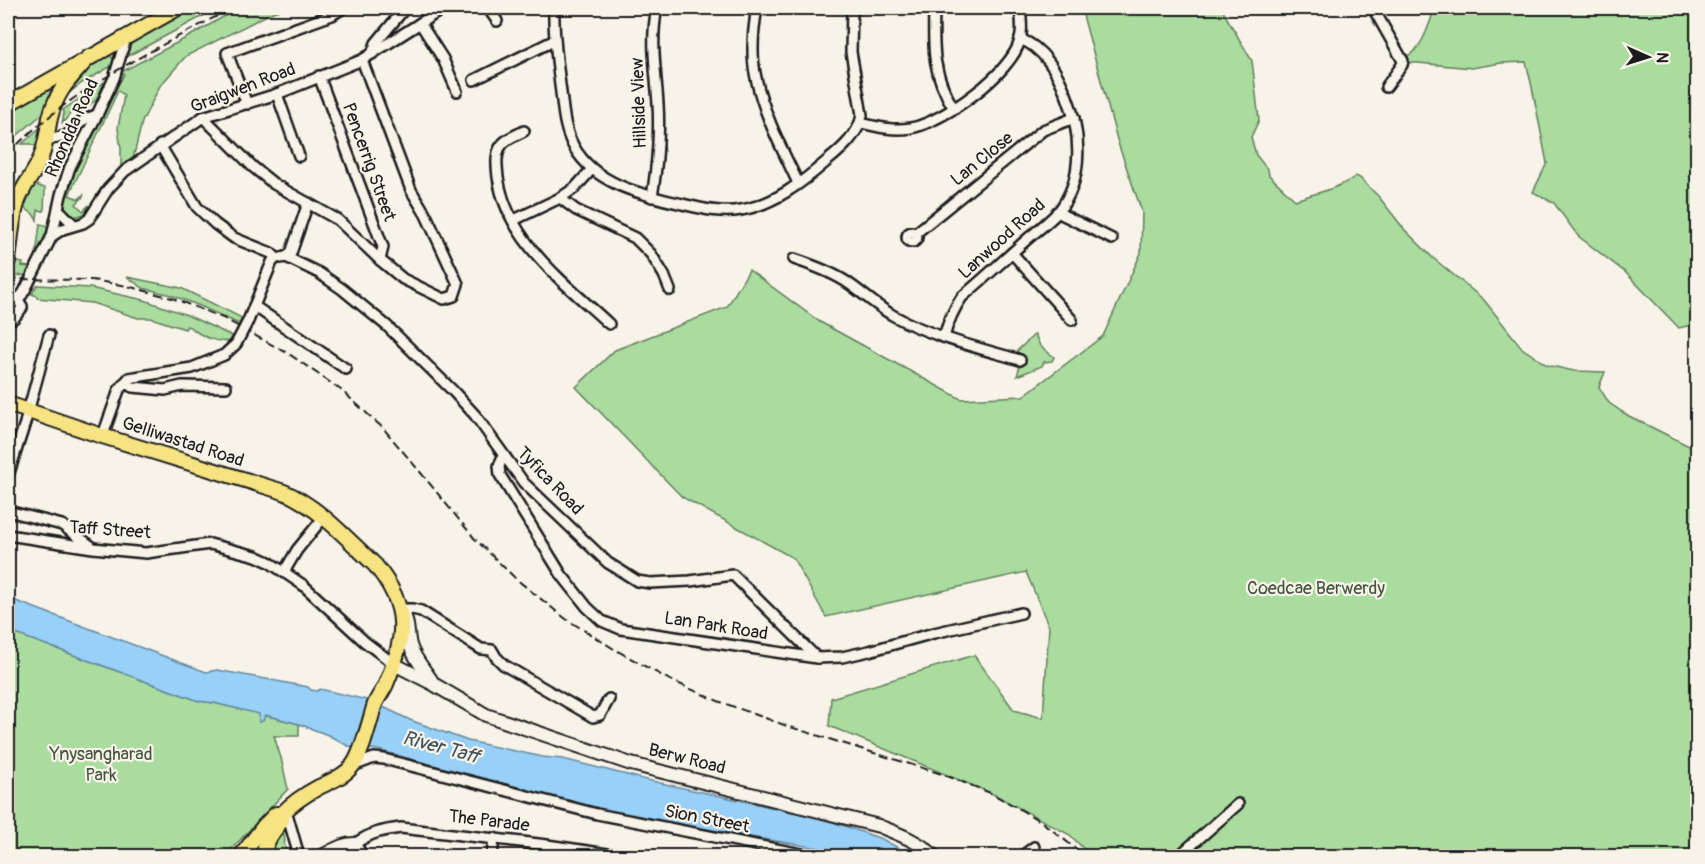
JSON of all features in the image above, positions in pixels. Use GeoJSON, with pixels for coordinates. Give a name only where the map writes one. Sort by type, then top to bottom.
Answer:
{"type":"FeatureCollection","features":[{"type":"Feature","properties":{"kind":"main road","name":"Rhondda Road"},"geometry":{"type":"LineString","coordinates":[[8,104],[178,8]]}},
{"type":"Feature","properties":{"kind":"main road"},"geometry":{"type":"LineString","coordinates":[[8,258],[13,218],[26,182],[39,162],[59,92],[89,57]]}},
{"type":"Feature","properties":{"kind":"main road","name":"Gelliwastad Road"},"geometry":{"type":"LineString","coordinates":[[8,404],[297,498],[313,509],[382,574],[400,609]]}},
{"type":"Feature","properties":{"kind":"main road"},"geometry":{"type":"LineString","coordinates":[[241,856],[276,813],[284,812],[318,788],[340,776],[354,763],[398,652],[402,635],[400,609]]}},
{"type":"Feature","properties":{"kind":"main road","name":"Berw Road"},"geometry":{"type":"LineString","coordinates":[[400,609],[407,620],[412,650],[435,685]]}},
{"type":"Feature","properties":{"kind":"main road","name":"Berw Road"},"geometry":{"type":"LineString","coordinates":[[394,664],[486,715],[631,764],[879,826],[906,837],[934,856]]}},
{"type":"Feature","properties":{"kind":"main road"},"geometry":{"type":"LineString","coordinates":[[264,856],[268,839],[282,820],[284,812]]}},
{"type":"Feature","properties":{"kind":"main road"},"geometry":{"type":"LineString","coordinates":[[322,856],[350,843],[356,844]]}},
{"type":"Feature","properties":{"kind":"street"},"geometry":{"type":"LineString","coordinates":[[247,104],[227,53],[332,15],[343,8]]}},
{"type":"Feature","properties":{"kind":"street"},"geometry":{"type":"LineString","coordinates":[[372,54],[376,43],[405,8]]}},
{"type":"Feature","properties":{"kind":"street","name":"Graigwen Road"},"geometry":{"type":"LineString","coordinates":[[52,237],[58,232],[89,219],[108,189],[125,171],[203,117],[277,94],[362,60],[444,8]]}},
{"type":"Feature","properties":{"kind":"street"},"geometry":{"type":"LineString","coordinates":[[488,8],[497,21]]}},
{"type":"Feature","properties":{"kind":"street"},"geometry":{"type":"LineString","coordinates":[[554,8],[555,40],[565,123],[574,147],[595,171],[627,189],[712,211],[741,210],[768,202],[813,174],[856,132],[862,115],[851,52],[852,8]]}},
{"type":"Feature","properties":{"kind":"street","name":"Hillside View"},"geometry":{"type":"LineString","coordinates":[[652,197],[659,145],[654,54],[657,8]]}},
{"type":"Feature","properties":{"kind":"street"},"geometry":{"type":"LineString","coordinates":[[757,8],[753,57],[755,76],[767,115],[798,183]]}},
{"type":"Feature","properties":{"kind":"street"},"geometry":{"type":"LineString","coordinates":[[934,8],[934,59],[943,91],[954,109]]}},
{"type":"Feature","properties":{"kind":"street"},"geometry":{"type":"LineString","coordinates":[[861,123],[894,129],[909,129],[924,125],[954,109],[1000,71],[1012,56],[1020,39],[1020,8]]}},
{"type":"Feature","properties":{"kind":"street"},"geometry":{"type":"LineString","coordinates":[[1373,8],[1403,61],[1386,87]]}},
{"type":"Feature","properties":{"kind":"street"},"geometry":{"type":"LineString","coordinates":[[420,23],[443,59],[458,91]]}},
{"type":"Feature","properties":{"kind":"street","name":"Rhondda Road"},"geometry":{"type":"LineString","coordinates":[[8,306],[25,290],[52,237],[70,167],[114,78],[126,38]]}},
{"type":"Feature","properties":{"kind":"street","name":"Lanwood Road"},"geometry":{"type":"LineString","coordinates":[[944,337],[951,316],[962,297],[1058,212],[1069,193],[1077,167],[1078,133],[1067,97],[1052,66],[1034,48],[1020,39]]}},
{"type":"Feature","properties":{"kind":"street"},"geometry":{"type":"LineString","coordinates":[[474,80],[555,40]]}},
{"type":"Feature","properties":{"kind":"street"},"geometry":{"type":"LineString","coordinates":[[107,48],[121,58]]}},
{"type":"Feature","properties":{"kind":"street"},"geometry":{"type":"LineString","coordinates":[[203,117],[253,167],[274,184],[338,220],[403,279],[444,299],[454,296],[458,284],[426,215],[411,190],[362,60]]}},
{"type":"Feature","properties":{"kind":"street","name":"Pencerrig Street"},"geometry":{"type":"LineString","coordinates":[[319,76],[383,247],[380,260]]}},
{"type":"Feature","properties":{"kind":"street"},"geometry":{"type":"LineString","coordinates":[[277,94],[299,156]]}},
{"type":"Feature","properties":{"kind":"street"},"geometry":{"type":"LineString","coordinates":[[46,140],[62,138],[85,119],[97,115]]}},
{"type":"Feature","properties":{"kind":"street","name":"Lan Close"},"geometry":{"type":"LineString","coordinates":[[916,233],[1043,130],[1074,118]]}},
{"type":"Feature","properties":{"kind":"street"},"geometry":{"type":"LineString","coordinates":[[524,131],[501,146],[496,160],[504,202],[527,245],[609,324]]}},
{"type":"Feature","properties":{"kind":"street"},"geometry":{"type":"LineString","coordinates":[[160,146],[197,207],[214,224],[234,238],[271,253],[276,258]]}},
{"type":"Feature","properties":{"kind":"street"},"geometry":{"type":"LineString","coordinates":[[514,220],[560,198],[595,171]]}},
{"type":"Feature","properties":{"kind":"street"},"geometry":{"type":"LineString","coordinates":[[560,198],[576,210],[635,238],[651,254],[664,274],[670,290]]}},
{"type":"Feature","properties":{"kind":"street"},"geometry":{"type":"LineString","coordinates":[[103,435],[119,390],[129,378],[173,372],[210,362],[224,355],[236,344],[272,262],[276,258],[286,257],[291,253],[308,203]]}},
{"type":"Feature","properties":{"kind":"street"},"geometry":{"type":"LineString","coordinates":[[58,209],[74,225]]}},
{"type":"Feature","properties":{"kind":"street"},"geometry":{"type":"LineString","coordinates":[[1058,212],[1112,239]]}},
{"type":"Feature","properties":{"kind":"street"},"geometry":{"type":"LineString","coordinates":[[1012,253],[1072,320]]}},
{"type":"Feature","properties":{"kind":"street","name":"Tyfica Road"},"geometry":{"type":"LineString","coordinates":[[286,257],[319,273],[387,326],[475,415],[524,483],[608,563],[637,581],[650,583],[700,580],[733,575],[818,658]]}},
{"type":"Feature","properties":{"kind":"street"},"geometry":{"type":"LineString","coordinates":[[794,259],[845,281],[899,319],[944,337],[1020,360]]}},
{"type":"Feature","properties":{"kind":"street"},"geometry":{"type":"LineString","coordinates":[[8,320],[14,318],[22,309],[17,299]]}},
{"type":"Feature","properties":{"kind":"street"},"geometry":{"type":"LineString","coordinates":[[254,306],[346,369]]}},
{"type":"Feature","properties":{"kind":"street"},"geometry":{"type":"LineString","coordinates":[[8,476],[49,335]]}},
{"type":"Feature","properties":{"kind":"street"},"geometry":{"type":"LineString","coordinates":[[124,382],[133,387],[165,390],[182,386],[226,387]]}},
{"type":"Feature","properties":{"kind":"street","name":"Lan Park Road"},"geometry":{"type":"LineString","coordinates":[[503,456],[498,466],[500,475],[561,574],[587,607],[602,621],[621,629],[818,658],[842,657],[1021,613]]}},
{"type":"Feature","properties":{"kind":"street"},"geometry":{"type":"LineString","coordinates":[[8,511],[62,525],[93,548]]}},
{"type":"Feature","properties":{"kind":"street"},"geometry":{"type":"LineString","coordinates":[[322,518],[297,550],[284,572],[303,585],[365,642],[394,664]]}},
{"type":"Feature","properties":{"kind":"street","name":"Taff Street"},"geometry":{"type":"LineString","coordinates":[[8,534],[93,548],[146,553],[210,544],[256,556],[284,572]]}},
{"type":"Feature","properties":{"kind":"street"},"geometry":{"type":"LineString","coordinates":[[400,609],[421,611],[481,650],[492,650],[504,665],[593,717],[600,715],[609,699]]}},
{"type":"Feature","properties":{"kind":"street","name":"Sion Street"},"geometry":{"type":"LineString","coordinates":[[354,763],[374,758],[384,759],[597,814],[812,856]]}},
{"type":"Feature","properties":{"kind":"street"},"geometry":{"type":"LineString","coordinates":[[1179,856],[1238,804]]}},
{"type":"Feature","properties":{"kind":"street"},"geometry":{"type":"LineString","coordinates":[[284,812],[299,856]]}},
{"type":"Feature","properties":{"kind":"street","name":"The Parade"},"geometry":{"type":"LineString","coordinates":[[356,844],[372,834],[401,828],[494,838],[621,856]]}},
{"type":"Feature","properties":{"kind":"street"},"geometry":{"type":"LineString","coordinates":[[492,856],[494,838]]}},
{"type":"Feature","properties":{"kind":"street"},"geometry":{"type":"LineString","coordinates":[[356,844],[363,856]]}},
{"type":"Feature","properties":{"kind":"street"},"geometry":{"type":"LineString","coordinates":[[1022,856],[1034,847]]}},
{"type":"Feature","properties":{"kind":"green space"},"geometry":{"type":"Polygon","coordinates":[[[193,8],[218,8],[126,57],[128,47],[134,41],[193,8]]]}},
{"type":"Feature","properties":{"kind":"green space"},"geometry":{"type":"Polygon","coordinates":[[[239,8],[286,8],[273,12],[186,56],[160,86],[142,122],[133,159],[121,167],[118,128],[124,95],[118,91],[69,195],[79,199],[84,194],[76,204],[83,211],[89,205],[86,213],[78,216],[69,214],[64,204],[76,167],[124,74],[121,72],[239,8]]]}},
{"type":"Feature","properties":{"kind":"green space","name":"Coedcae Berwerdy"},"geometry":{"type":"Polygon","coordinates":[[[1081,8],[1224,8],[1224,13],[1252,61],[1259,120],[1251,137],[1256,155],[1268,170],[1269,175],[1295,200],[1334,187],[1356,176],[1360,178],[1379,197],[1404,229],[1433,258],[1484,300],[1522,348],[1547,365],[1574,371],[1605,372],[1599,387],[1609,403],[1627,415],[1697,450],[1697,856],[1091,856],[1070,835],[993,794],[829,726],[831,698],[974,655],[1014,710],[1043,718],[1049,627],[1026,572],[826,617],[793,558],[682,497],[576,387],[615,350],[727,307],[749,270],[820,322],[961,399],[1023,396],[1103,336],[1141,253],[1142,212],[1118,143],[1081,8]]]}},
{"type":"Feature","properties":{"kind":"green space"},"geometry":{"type":"Polygon","coordinates":[[[1435,8],[1697,8],[1697,324],[1679,328],[1626,273],[1578,236],[1554,203],[1533,192],[1547,163],[1526,62],[1472,68],[1407,62],[1407,56],[1421,42],[1435,8]]]}},
{"type":"Feature","properties":{"kind":"green space"},"geometry":{"type":"Polygon","coordinates":[[[106,55],[111,56],[115,64],[65,96],[71,83],[81,72],[106,55]]]}},
{"type":"Feature","properties":{"kind":"green space"},"geometry":{"type":"Polygon","coordinates":[[[104,82],[96,100],[88,106],[77,105],[62,124],[63,110],[104,82]]]}},
{"type":"Feature","properties":{"kind":"green space"},"geometry":{"type":"Polygon","coordinates":[[[51,88],[47,110],[14,138],[8,113],[51,88]]]}},
{"type":"Feature","properties":{"kind":"green space"},"geometry":{"type":"Polygon","coordinates":[[[44,124],[39,148],[31,144],[22,144],[44,124]]]}},
{"type":"Feature","properties":{"kind":"green space"},"geometry":{"type":"Polygon","coordinates":[[[32,184],[45,188],[44,211],[38,210],[37,220],[23,207],[32,184]]]}},
{"type":"Feature","properties":{"kind":"green space"},"geometry":{"type":"Polygon","coordinates":[[[40,224],[49,226],[36,255],[40,224]]]}},
{"type":"Feature","properties":{"kind":"green space"},"geometry":{"type":"Polygon","coordinates":[[[14,261],[23,263],[22,266],[30,267],[27,275],[14,276],[14,261]]]}},
{"type":"Feature","properties":{"kind":"green space"},"geometry":{"type":"Polygon","coordinates":[[[127,277],[181,288],[242,318],[239,324],[171,295],[143,288],[127,277]]]}},
{"type":"Feature","properties":{"kind":"green space"},"geometry":{"type":"Polygon","coordinates":[[[37,285],[90,288],[144,300],[187,315],[232,336],[230,341],[219,341],[203,336],[187,326],[185,329],[151,318],[138,318],[92,303],[37,298],[32,294],[37,285]]]}},
{"type":"Feature","properties":{"kind":"green space"},"geometry":{"type":"Polygon","coordinates":[[[1035,334],[1040,346],[1054,357],[1052,361],[1044,362],[1042,366],[1017,376],[1023,355],[1017,352],[1035,334]]]}},
{"type":"Feature","properties":{"kind":"green space","name":"Ynysangharad Park"},"geometry":{"type":"Polygon","coordinates":[[[8,631],[199,701],[260,714],[259,721],[264,715],[299,724],[299,736],[274,736],[288,789],[225,856],[8,856],[8,631]]]}},
{"type":"Feature","properties":{"kind":"green space"},"geometry":{"type":"Polygon","coordinates":[[[283,827],[288,856],[269,856],[270,848],[283,827]]]}},
{"type":"Feature","properties":{"kind":"water","name":"River Taff"},"geometry":{"type":"Polygon","coordinates":[[[8,598],[206,672],[217,670],[371,701],[410,720],[468,741],[563,759],[824,819],[882,839],[913,856],[853,856],[837,851],[611,814],[378,750],[348,746],[328,735],[299,724],[265,715],[263,721],[259,722],[259,714],[199,701],[8,631],[8,598]]]}},
{"type":"Feature","properties":{"kind":"railway"},"geometry":{"type":"LineString","coordinates":[[8,154],[32,131],[86,90],[114,72],[232,8]]}},
{"type":"Feature","properties":{"kind":"railway"},"geometry":{"type":"LineString","coordinates":[[8,279],[92,280],[127,286],[172,298],[223,318],[289,354],[341,390],[383,428],[474,538],[516,579],[566,619],[614,649],[668,679],[718,701],[787,726],[942,774],[993,794],[1042,822],[1085,856]]}}]}
